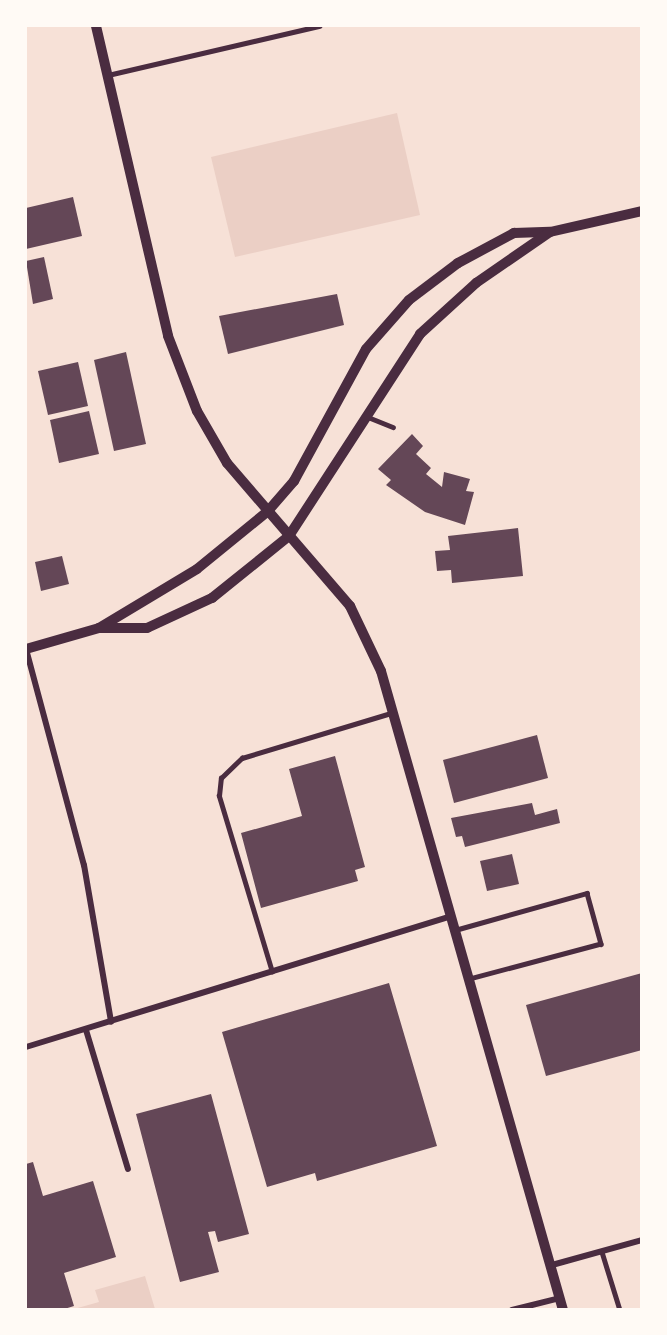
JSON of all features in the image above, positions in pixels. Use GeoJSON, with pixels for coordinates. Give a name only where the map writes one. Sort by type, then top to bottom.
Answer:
{"type":"FeatureCollection","features":[{"type":"Feature","properties":{"kind":"street"},"geometry":{"type":"LineString","coordinates":[[96,26],[168,336],[197,411],[227,463],[350,606],[394,712],[563,1310]]}},
{"type":"Feature","properties":{"kind":"street"},"geometry":{"type":"LineString","coordinates":[[111,1022],[84,866],[26,649],[99,628],[197,569],[268,511],[294,481],[366,349],[409,300],[458,263],[514,233],[550,232],[642,211]]}},
{"type":"Feature","properties":{"kind":"street"},"geometry":{"type":"LineString","coordinates":[[99,628],[147,628],[212,598],[290,536],[420,334],[476,283],[550,232]]}},
{"type":"Feature","properties":{"kind":"street"},"geometry":{"type":"LineString","coordinates":[[26,1047],[451,916]]}},
{"type":"Feature","properties":{"kind":"street"},"geometry":{"type":"LineString","coordinates":[[86,1030],[128,1168]]}},
{"type":"Feature","properties":{"kind":"street"},"geometry":{"type":"LineString","coordinates":[[552,1266],[642,1240]]}},
{"type":"Feature","properties":{"kind":"street"},"geometry":{"type":"LineString","coordinates":[[513,1310],[560,1298]]}},
{"type":"Feature","properties":{"kind":"lane"},"geometry":{"type":"LineString","coordinates":[[108,76],[319,26]]}},
{"type":"Feature","properties":{"kind":"lane"},"geometry":{"type":"LineString","coordinates":[[366,416],[393,428]]}},
{"type":"Feature","properties":{"kind":"lane"},"geometry":{"type":"LineString","coordinates":[[272,972],[219,796],[221,778],[242,758],[394,712]]}},
{"type":"Feature","properties":{"kind":"lane"},"geometry":{"type":"LineString","coordinates":[[455,930],[587,893],[601,945],[469,979]]}},
{"type":"Feature","properties":{"kind":"lane"},"geometry":{"type":"LineString","coordinates":[[602,1252],[620,1310]]}},
{"type":"Feature","properties":{"kind":"shaded area"},"geometry":{"type":"Polygon","coordinates":[[[397,113],[420,215],[235,257],[211,157],[397,113]]]}},
{"type":"Feature","properties":{"kind":"shaded area"},"geometry":{"type":"Polygon","coordinates":[[[145,1276],[155,1309],[74,1309],[99,1302],[95,1290],[145,1276]]]}},
{"type":"Feature","properties":{"kind":"building"},"geometry":{"type":"Polygon","coordinates":[[[73,197],[82,236],[26,249],[26,208],[73,197]]]}},
{"type":"Feature","properties":{"kind":"building"},"geometry":{"type":"Polygon","coordinates":[[[44,257],[53,299],[33,304],[26,261],[44,257]]]}},
{"type":"Feature","properties":{"kind":"building"},"geometry":{"type":"Polygon","coordinates":[[[337,294],[344,325],[228,354],[219,316],[337,294]]]}},
{"type":"Feature","properties":{"kind":"building"},"geometry":{"type":"Polygon","coordinates":[[[126,352],[146,444],[114,451],[94,360],[126,352]]]}},
{"type":"Feature","properties":{"kind":"building"},"geometry":{"type":"Polygon","coordinates":[[[78,362],[88,406],[48,415],[38,371],[78,362]]]}},
{"type":"Feature","properties":{"kind":"building"},"geometry":{"type":"Polygon","coordinates":[[[89,411],[99,454],[59,463],[50,420],[89,411]]]}},
{"type":"Feature","properties":{"kind":"building"},"geometry":{"type":"Polygon","coordinates":[[[412,434],[423,446],[416,454],[431,468],[426,474],[442,487],[444,472],[470,479],[466,491],[474,492],[465,525],[425,512],[386,485],[391,480],[378,469],[412,434]]]}},
{"type":"Feature","properties":{"kind":"building"},"geometry":{"type":"Polygon","coordinates":[[[518,528],[523,576],[452,583],[451,570],[437,571],[435,551],[450,550],[448,536],[518,528]]]}},
{"type":"Feature","properties":{"kind":"building"},"geometry":{"type":"Polygon","coordinates":[[[62,556],[69,584],[41,591],[35,562],[62,556]]]}},
{"type":"Feature","properties":{"kind":"building"},"geometry":{"type":"Polygon","coordinates":[[[537,735],[548,778],[454,803],[443,760],[537,735]]]}},
{"type":"Feature","properties":{"kind":"building"},"geometry":{"type":"Polygon","coordinates":[[[335,756],[365,867],[355,870],[358,881],[261,908],[241,833],[302,816],[289,769],[335,756]]]}},
{"type":"Feature","properties":{"kind":"building"},"geometry":{"type":"Polygon","coordinates":[[[532,803],[535,815],[557,809],[560,823],[465,847],[462,836],[456,837],[451,818],[532,803]]]}},
{"type":"Feature","properties":{"kind":"building"},"geometry":{"type":"Polygon","coordinates":[[[512,854],[519,884],[487,891],[480,861],[512,854]]]}},
{"type":"Feature","properties":{"kind":"building"},"geometry":{"type":"Polygon","coordinates":[[[642,973],[642,1050],[546,1076],[526,1005],[642,973]]]}},
{"type":"Feature","properties":{"kind":"building"},"geometry":{"type":"Polygon","coordinates":[[[389,983],[437,1146],[317,1181],[315,1173],[267,1187],[222,1032],[389,983]]]}},
{"type":"Feature","properties":{"kind":"building"},"geometry":{"type":"Polygon","coordinates":[[[211,1094],[249,1234],[218,1242],[215,1231],[208,1232],[219,1272],[180,1282],[136,1114],[211,1094]]]}},
{"type":"Feature","properties":{"kind":"building"},"geometry":{"type":"Polygon","coordinates":[[[33,1162],[43,1196],[93,1181],[116,1257],[64,1273],[74,1306],[61,1310],[26,1310],[26,1164],[33,1162]]]}}]}
